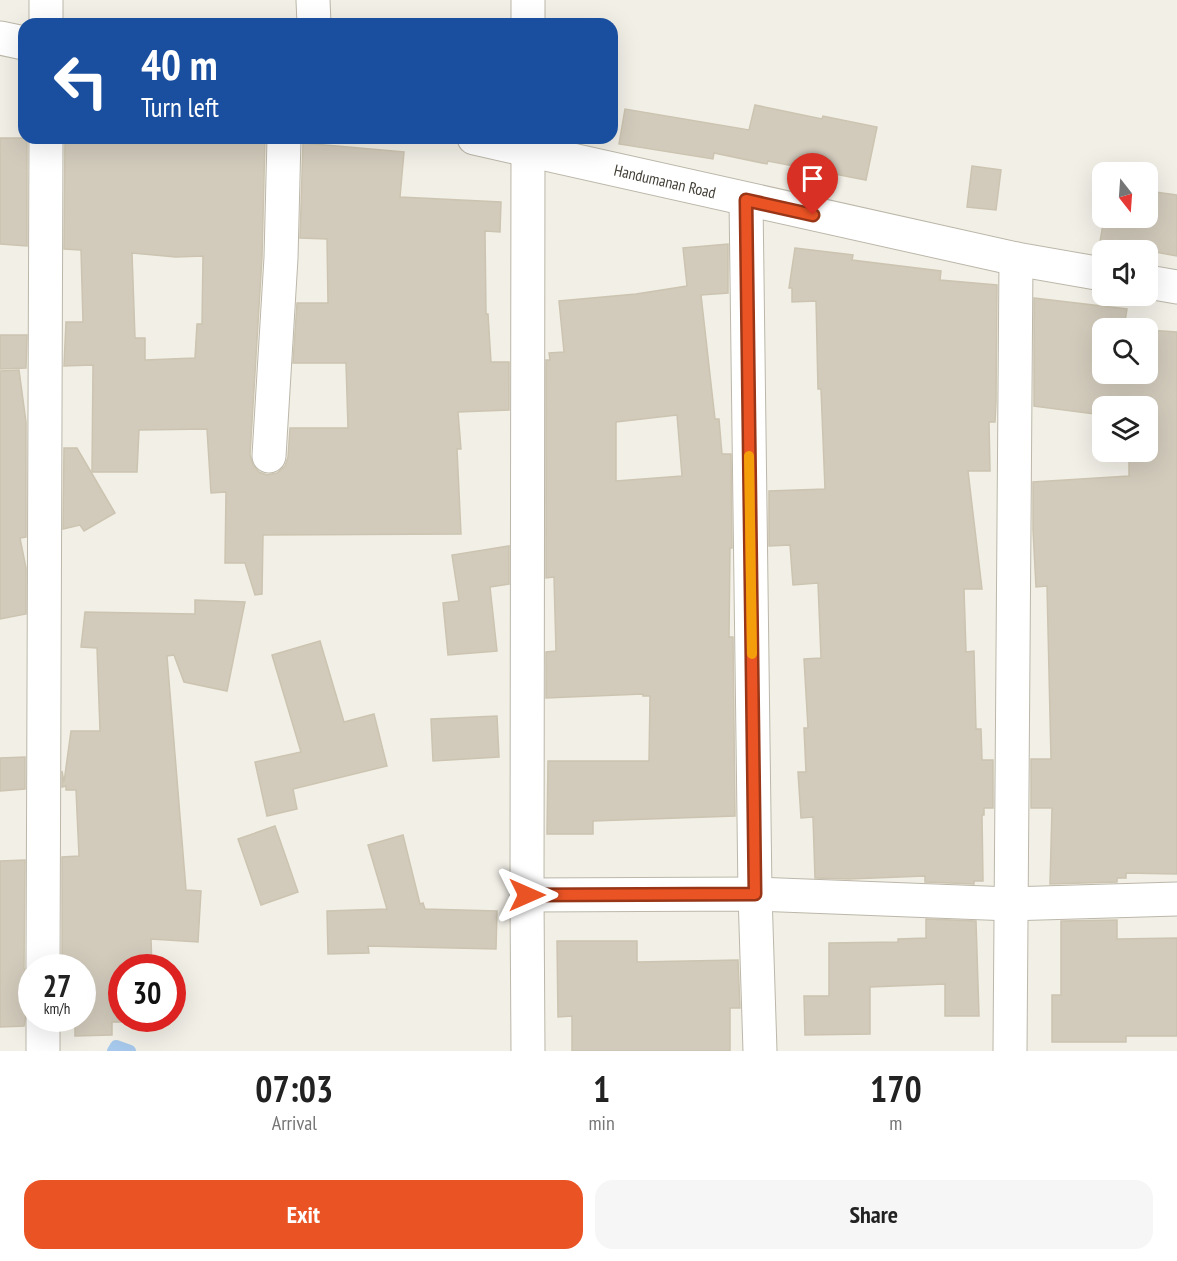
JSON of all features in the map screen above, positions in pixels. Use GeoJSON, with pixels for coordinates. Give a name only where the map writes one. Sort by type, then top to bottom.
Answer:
{"type":"FeatureCollection","features":[{"type":"Feature","properties":{"kind":"street"},"geometry":{"type":"LineString","coordinates":[[46,0],[46,18]]}},
{"type":"Feature","properties":{"kind":"street"},"geometry":{"type":"LineString","coordinates":[[314,0],[314,18]]}},
{"type":"Feature","properties":{"kind":"street"},"geometry":{"type":"LineString","coordinates":[[528,0],[528,18]]}},
{"type":"Feature","properties":{"kind":"street"},"geometry":{"type":"LineString","coordinates":[[0,38],[18,42]]}},
{"type":"Feature","properties":{"kind":"street"},"geometry":{"type":"LineString","coordinates":[[43,954],[46,144]]}},
{"type":"Feature","properties":{"kind":"street"},"geometry":{"type":"LineString","coordinates":[[269,456],[281,258],[285,144]]}},
{"type":"Feature","properties":{"kind":"street"},"geometry":{"type":"LineString","coordinates":[[528,144],[528,1051]]}},
{"type":"Feature","properties":{"kind":"street","name":"Handumanan Road"},"geometry":{"type":"LineString","coordinates":[[528,144],[746,200],[1016,259],[1092,272]]}},
{"type":"Feature","properties":{"kind":"street"},"geometry":{"type":"LineString","coordinates":[[746,200],[755,894],[760,1051]]}},
{"type":"Feature","properties":{"kind":"street"},"geometry":{"type":"LineString","coordinates":[[1010,1051],[1016,259]]}},
{"type":"Feature","properties":{"kind":"street"},"geometry":{"type":"LineString","coordinates":[[1158,284],[1177,287]]}},
{"type":"Feature","properties":{"kind":"street"},"geometry":{"type":"LineString","coordinates":[[527,895],[755,894],[1011,904],[1177,899]]}},
{"type":"Feature","properties":{"kind":"street"},"geometry":{"type":"LineString","coordinates":[[43,1032],[43,1051]]}},
{"type":"Feature","properties":{"kind":"building"},"geometry":{"type":"Polygon","coordinates":[[[755,105],[822,119],[823,116],[877,127],[866,180],[714,153],[713,159],[619,144],[625,109],[749,130],[755,105]]]}},
{"type":"Feature","properties":{"kind":"building"},"geometry":{"type":"Polygon","coordinates":[[[0,138],[18,138],[18,144],[27,144],[27,246],[0,244],[0,138]]]}},
{"type":"Feature","properties":{"kind":"building"},"geometry":{"type":"Polygon","coordinates":[[[65,144],[265,144],[262,257],[250,455],[253,465],[259,472],[267,475],[277,473],[285,466],[288,457],[290,428],[348,428],[346,363],[293,363],[297,303],[328,303],[327,239],[300,238],[303,144],[404,152],[400,197],[501,202],[500,232],[485,231],[486,314],[488,314],[491,362],[509,362],[509,410],[458,412],[461,449],[457,449],[461,534],[263,535],[262,594],[255,595],[245,563],[225,563],[226,492],[211,493],[207,429],[139,430],[137,472],[92,472],[93,365],[64,366],[66,322],[83,322],[81,250],[64,249],[65,144]],[[132,253],[135,338],[145,338],[145,360],[195,358],[197,324],[202,324],[203,256],[176,257],[132,253]]]}},
{"type":"Feature","properties":{"kind":"building"},"geometry":{"type":"Polygon","coordinates":[[[972,166],[1001,170],[996,210],[967,207],[972,166]]]}},
{"type":"Feature","properties":{"kind":"building"},"geometry":{"type":"Polygon","coordinates":[[[1158,192],[1177,195],[1177,256],[1158,253],[1158,240],[1100,240],[1102,228],[1158,228],[1158,192]]]}},
{"type":"Feature","properties":{"kind":"building"},"geometry":{"type":"Polygon","coordinates":[[[728,244],[728,293],[701,295],[715,419],[719,419],[722,454],[731,454],[732,548],[730,548],[729,637],[733,637],[735,816],[593,821],[593,834],[547,834],[548,761],[649,761],[650,696],[643,696],[643,694],[546,698],[546,652],[556,651],[554,577],[546,578],[546,360],[550,360],[549,353],[564,352],[559,301],[636,294],[687,286],[683,248],[728,244]],[[677,415],[616,422],[616,481],[682,476],[677,415]]]}},
{"type":"Feature","properties":{"kind":"building"},"geometry":{"type":"Polygon","coordinates":[[[795,248],[853,255],[852,260],[941,271],[940,280],[997,285],[996,402],[995,422],[989,422],[990,471],[968,471],[982,589],[964,589],[966,652],[974,651],[976,729],[981,729],[982,760],[993,760],[993,808],[984,808],[984,815],[982,815],[983,881],[974,881],[974,884],[925,882],[925,876],[815,878],[813,817],[801,818],[798,772],[806,772],[804,728],[808,728],[804,659],[821,658],[818,583],[793,585],[790,545],[769,546],[769,491],[825,489],[821,389],[818,389],[816,301],[792,302],[792,288],[789,288],[795,248]]]}},
{"type":"Feature","properties":{"kind":"building"},"geometry":{"type":"Polygon","coordinates":[[[1034,298],[1127,309],[1126,318],[1092,318],[1092,384],[1158,384],[1158,331],[1177,332],[1177,874],[1126,873],[1126,878],[1117,878],[1117,882],[1050,884],[1052,808],[1031,808],[1031,759],[1051,759],[1047,586],[1036,587],[1033,482],[1129,476],[1129,462],[1158,462],[1158,396],[1092,396],[1092,414],[1034,406],[1034,298]]]}},
{"type":"Feature","properties":{"kind":"building"},"geometry":{"type":"Polygon","coordinates":[[[0,335],[27,335],[26,368],[0,369],[0,335]]]}},
{"type":"Feature","properties":{"kind":"building"},"geometry":{"type":"Polygon","coordinates":[[[19,370],[26,422],[26,537],[20,538],[26,568],[26,614],[0,619],[0,371],[19,370]]]}},
{"type":"Feature","properties":{"kind":"building"},"geometry":{"type":"Polygon","coordinates":[[[64,448],[77,448],[115,513],[84,531],[80,525],[63,529],[64,448]]]}},
{"type":"Feature","properties":{"kind":"building"},"geometry":{"type":"Polygon","coordinates":[[[509,546],[509,584],[490,587],[497,651],[448,655],[443,603],[459,601],[452,555],[509,546]]]}},
{"type":"Feature","properties":{"kind":"building"},"geometry":{"type":"Polygon","coordinates":[[[195,600],[245,602],[227,691],[184,682],[174,655],[167,656],[186,890],[201,891],[198,942],[151,939],[152,954],[108,954],[108,1032],[112,1032],[112,1035],[75,1036],[75,1032],[96,1032],[96,954],[62,954],[62,857],[79,856],[76,790],[66,790],[66,786],[62,787],[62,771],[64,782],[71,731],[100,731],[97,648],[81,647],[85,612],[195,614],[195,600]]]}},
{"type":"Feature","properties":{"kind":"building"},"geometry":{"type":"Polygon","coordinates":[[[320,641],[344,722],[374,714],[387,766],[293,789],[297,809],[267,816],[255,762],[301,752],[272,655],[320,641]]]}},
{"type":"Feature","properties":{"kind":"building"},"geometry":{"type":"Polygon","coordinates":[[[497,716],[499,757],[433,761],[431,719],[497,716]]]}},
{"type":"Feature","properties":{"kind":"building"},"geometry":{"type":"Polygon","coordinates":[[[25,757],[25,789],[0,791],[0,758],[25,757]]]}},
{"type":"Feature","properties":{"kind":"building"},"geometry":{"type":"Polygon","coordinates":[[[275,826],[298,892],[261,905],[238,839],[275,826]]]}},
{"type":"Feature","properties":{"kind":"building"},"geometry":{"type":"Polygon","coordinates":[[[403,835],[420,904],[423,903],[425,909],[497,911],[496,949],[368,946],[369,953],[328,954],[327,911],[387,909],[368,845],[403,835]]]}},
{"type":"Feature","properties":{"kind":"building"},"geometry":{"type":"Polygon","coordinates":[[[25,860],[24,954],[18,954],[18,1026],[0,1027],[0,861],[25,860]]]}},
{"type":"Feature","properties":{"kind":"building"},"geometry":{"type":"Polygon","coordinates":[[[926,919],[976,921],[979,1016],[945,1016],[945,984],[870,987],[870,1034],[805,1035],[804,996],[829,996],[829,943],[898,942],[898,939],[926,938],[926,919]]]}},
{"type":"Feature","properties":{"kind":"building"},"geometry":{"type":"Polygon","coordinates":[[[1117,920],[1117,939],[1177,938],[1177,1036],[1126,1036],[1126,1042],[1052,1042],[1052,995],[1061,995],[1061,921],[1117,920]]]}},
{"type":"Feature","properties":{"kind":"building"},"geometry":{"type":"Polygon","coordinates":[[[557,941],[637,941],[637,962],[738,960],[740,1008],[730,1008],[730,1051],[572,1051],[572,1016],[558,1017],[557,941]]]}},
{"type":"Feature","properties":{"kind":"waterway"},"geometry":{"type":"LineString","coordinates":[[113,1051],[116,1046],[130,1051]]}},
{"type":"Feature","properties":{"kind":"slow traffic"},"geometry":{"type":"LineString","coordinates":[[749,456],[752,654]]}},
{"type":"Feature","properties":{"kind":"route"},"geometry":{"type":"LineString","coordinates":[[527,895],[755,894],[746,200],[813,215]]}}]}
